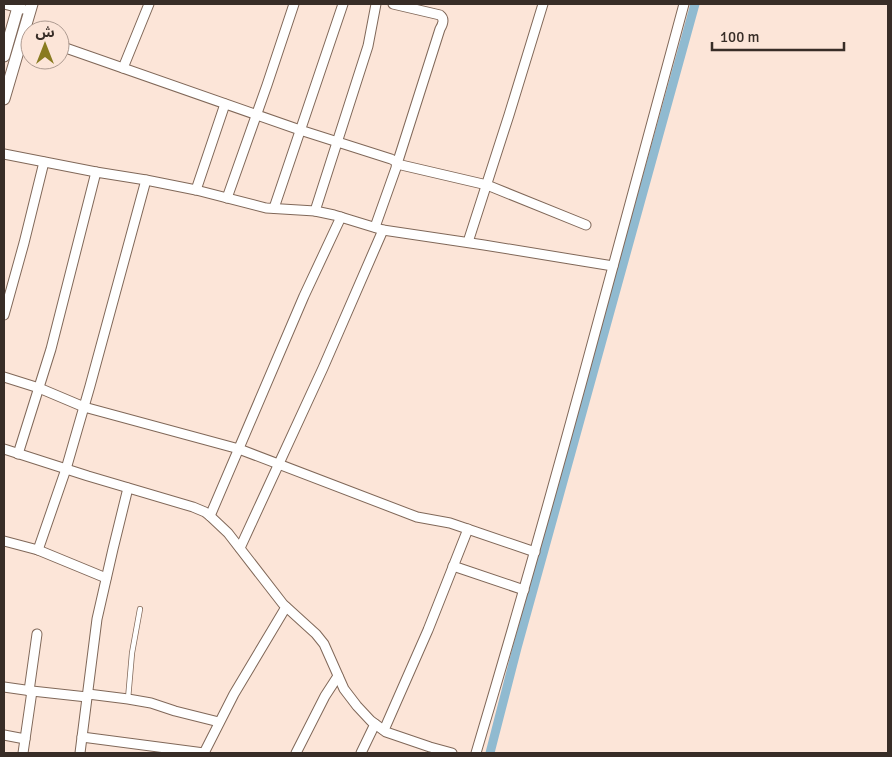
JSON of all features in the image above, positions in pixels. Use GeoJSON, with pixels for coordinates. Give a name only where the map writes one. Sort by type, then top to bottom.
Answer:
{"type":"FeatureCollection","features":[{"type":"Feature","properties":{"kind":"street"},"geometry":{"type":"LineString","coordinates":[[4,4],[31,8]]}},
{"type":"Feature","properties":{"kind":"street"},"geometry":{"type":"LineString","coordinates":[[123,68],[149,4]]}},
{"type":"Feature","properties":{"kind":"street"},"geometry":{"type":"LineString","coordinates":[[227,198],[294,4]]}},
{"type":"Feature","properties":{"kind":"street"},"geometry":{"type":"LineString","coordinates":[[274,208],[343,4]]}},
{"type":"Feature","properties":{"kind":"street"},"geometry":{"type":"LineString","coordinates":[[315,212],[368,46],[376,4]]}},
{"type":"Feature","properties":{"kind":"street"},"geometry":{"type":"LineString","coordinates":[[240,548],[323,368],[379,229],[397,164],[444,22],[443,17],[440,15],[393,4]]}},
{"type":"Feature","properties":{"kind":"street"},"geometry":{"type":"LineString","coordinates":[[468,242],[542,4]]}},
{"type":"Feature","properties":{"kind":"street"},"geometry":{"type":"LineString","coordinates":[[476,753],[585,371],[684,4]]}},
{"type":"Feature","properties":{"kind":"street"},"geometry":{"type":"LineString","coordinates":[[4,56],[18,6]]}},
{"type":"Feature","properties":{"kind":"street"},"geometry":{"type":"LineString","coordinates":[[70,49],[300,130],[392,159],[397,164],[487,185],[586,225]]}},
{"type":"Feature","properties":{"kind":"street"},"geometry":{"type":"LineString","coordinates":[[4,99],[20,54]]}},
{"type":"Feature","properties":{"kind":"street"},"geometry":{"type":"LineString","coordinates":[[196,190],[226,104]]}},
{"type":"Feature","properties":{"kind":"street"},"geometry":{"type":"LineString","coordinates":[[4,154],[196,190],[266,208],[315,212],[341,217],[379,229],[613,266]]}},
{"type":"Feature","properties":{"kind":"street"},"geometry":{"type":"LineString","coordinates":[[4,315],[44,162]]}},
{"type":"Feature","properties":{"kind":"street"},"geometry":{"type":"LineString","coordinates":[[18,454],[51,349],[96,172]]}},
{"type":"Feature","properties":{"kind":"street"},"geometry":{"type":"LineString","coordinates":[[38,550],[66,469],[146,180]]}},
{"type":"Feature","properties":{"kind":"street"},"geometry":{"type":"LineString","coordinates":[[210,516],[304,296],[341,217]]}},
{"type":"Feature","properties":{"kind":"street"},"geometry":{"type":"LineString","coordinates":[[4,377],[39,388],[84,407],[239,449],[417,517],[440,520],[534,552]]}},
{"type":"Feature","properties":{"kind":"street"},"geometry":{"type":"LineString","coordinates":[[4,449],[205,512],[240,548],[283,604],[316,634],[324,644],[344,689],[357,706],[375,724],[404,738],[452,753]]}},
{"type":"Feature","properties":{"kind":"street"},"geometry":{"type":"LineString","coordinates":[[80,753],[97,619],[128,488]]}},
{"type":"Feature","properties":{"kind":"street"},"geometry":{"type":"LineString","coordinates":[[384,730],[428,630],[468,529]]}},
{"type":"Feature","properties":{"kind":"street"},"geometry":{"type":"LineString","coordinates":[[4,541],[38,550],[106,578]]}},
{"type":"Feature","properties":{"kind":"street"},"geometry":{"type":"LineString","coordinates":[[453,566],[524,590]]}},
{"type":"Feature","properties":{"kind":"street"},"geometry":{"type":"LineString","coordinates":[[82,737],[204,753],[234,694],[286,607]]}},
{"type":"Feature","properties":{"kind":"street"},"geometry":{"type":"LineString","coordinates":[[23,753],[37,634]]}},
{"type":"Feature","properties":{"kind":"street"},"geometry":{"type":"LineString","coordinates":[[296,753],[325,696],[338,676]]}},
{"type":"Feature","properties":{"kind":"street"},"geometry":{"type":"LineString","coordinates":[[4,687],[128,699],[151,703],[219,722]]}},
{"type":"Feature","properties":{"kind":"street"},"geometry":{"type":"LineString","coordinates":[[362,753],[375,724]]}},
{"type":"Feature","properties":{"kind":"street"},"geometry":{"type":"LineString","coordinates":[[4,734],[25,739]]}},
{"type":"Feature","properties":{"kind":"lane"},"geometry":{"type":"LineString","coordinates":[[128,699],[132,653],[140,609]]}},
{"type":"Feature","properties":{"kind":"waterway"},"geometry":{"type":"LineString","coordinates":[[490,753],[517,648],[695,4]]}}]}
